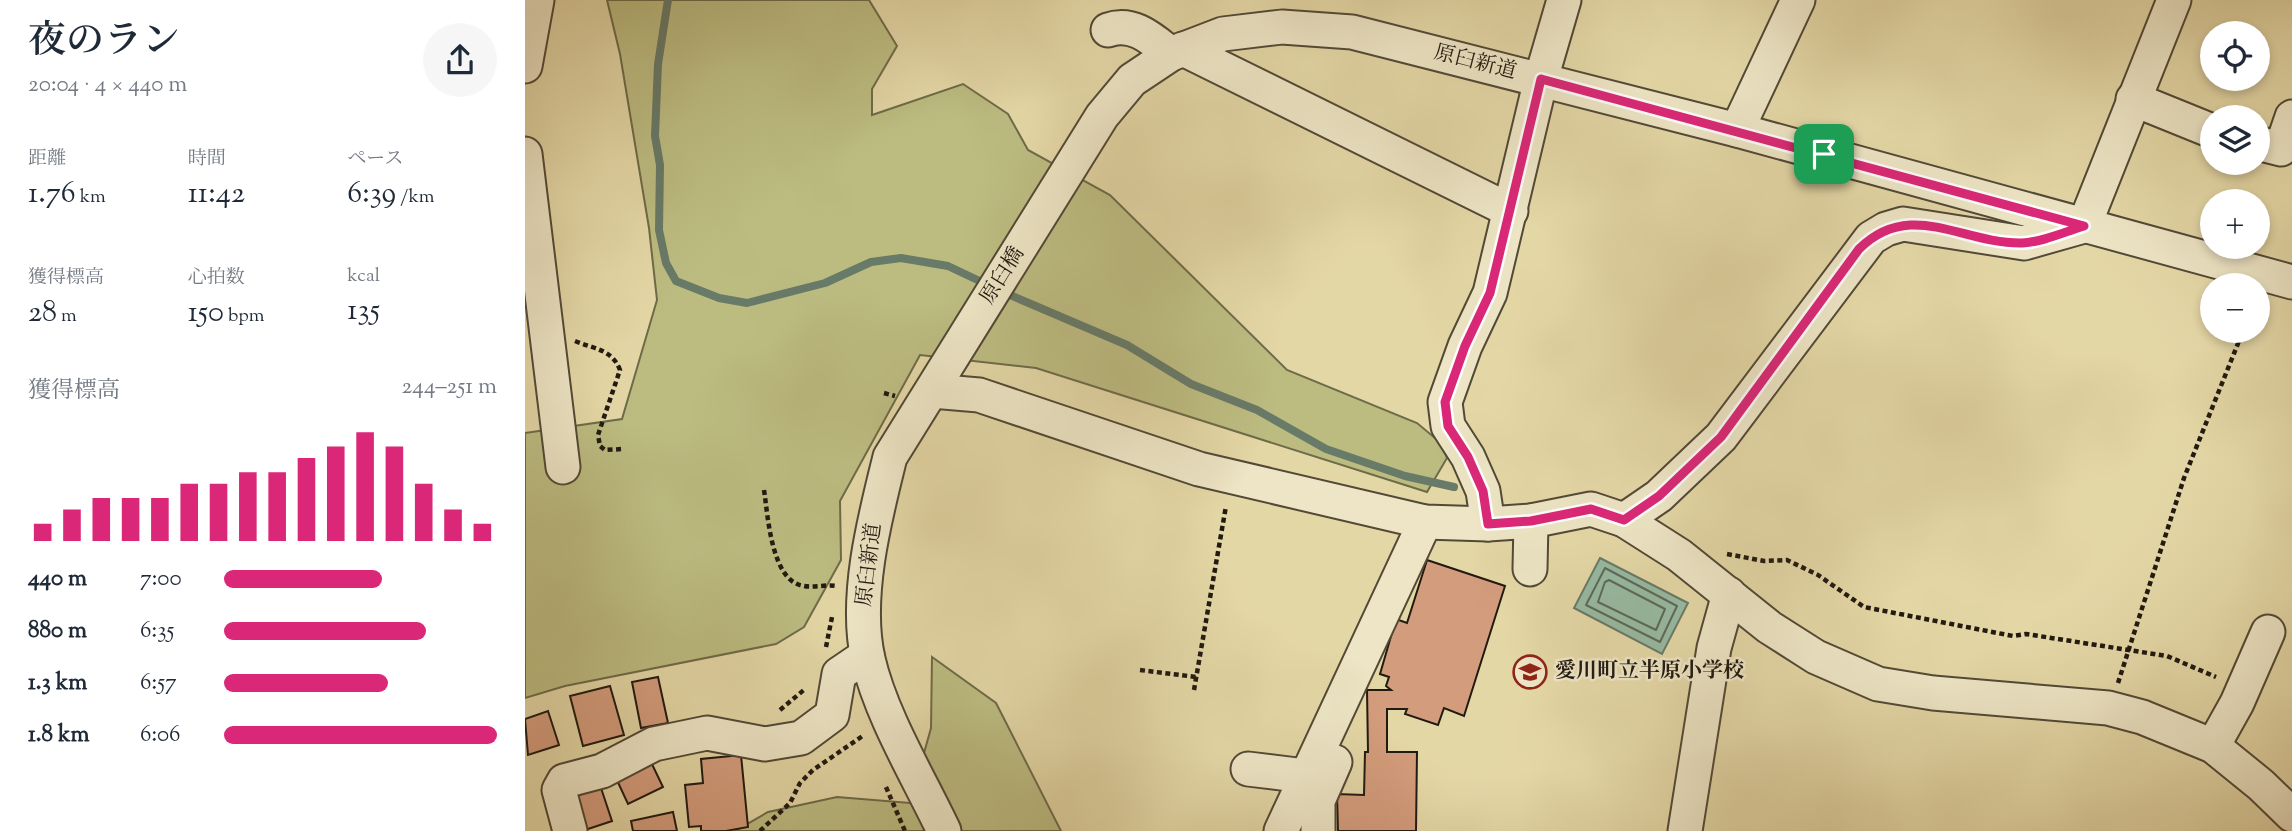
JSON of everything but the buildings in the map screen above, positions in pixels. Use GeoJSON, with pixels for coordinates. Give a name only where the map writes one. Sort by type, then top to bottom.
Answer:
{"type":"FeatureCollection","features":[{"type":"Feature","properties":{"kind":"street"},"geometry":{"type":"LineString","coordinates":[[525,66],[537,0]]}},
{"type":"Feature","properties":{"kind":"street"},"geometry":{"type":"LineString","coordinates":[[1488,524],[1483,491],[1468,457],[1448,426],[1445,402],[1465,346],[1490,293],[1541,79],[1564,0]]}},
{"type":"Feature","properties":{"kind":"street"},"geometry":{"type":"LineString","coordinates":[[1737,130],[1798,0]]}},
{"type":"Feature","properties":{"kind":"street"},"geometry":{"type":"LineString","coordinates":[[1624,520],[1659,496],[1721,437],[1806,299],[1859,249],[1886,229],[1903,224],[1923,225],[2005,242],[2024,243],[2084,226],[2133,78],[2174,0]]}},
{"type":"Feature","properties":{"kind":"street"},"geometry":{"type":"LineString","coordinates":[[1108,30],[1119,26],[1131,28],[1511,211]]}},
{"type":"Feature","properties":{"kind":"street","name":"原臼新道"},"geometry":{"type":"LineString","coordinates":[[1070,169],[1102,116],[1132,80],[1177,51],[1223,34],[1282,27],[1352,32],[1737,130],[2292,282]]}},
{"type":"Feature","properties":{"kind":"street"},"geometry":{"type":"LineString","coordinates":[[2133,78],[2200,123]]}},
{"type":"Feature","properties":{"kind":"street"},"geometry":{"type":"LineString","coordinates":[[2272,153],[2292,117]]}},
{"type":"Feature","properties":{"kind":"street"},"geometry":{"type":"LineString","coordinates":[[525,154],[538,312],[563,467]]}},
{"type":"Feature","properties":{"kind":"street","name":"原臼橋"},"geometry":{"type":"LineString","coordinates":[[934,387],[1070,169]]}},
{"type":"Feature","properties":{"kind":"street"},"geometry":{"type":"LineString","coordinates":[[934,387],[979,395],[1231,478],[1425,522],[1488,524],[1531,521],[1591,509],[1624,520],[1679,555],[1769,627],[1816,657],[1878,684],[1933,693],[2109,708],[2142,717],[2213,746],[2262,785],[2292,815]]}},
{"type":"Feature","properties":{"kind":"street","name":"原臼新道"},"geometry":{"type":"LineString","coordinates":[[934,387],[890,457],[877,509],[863,605],[867,655],[890,716],[944,831]]}},
{"type":"Feature","properties":{"kind":"street"},"geometry":{"type":"LineString","coordinates":[[1530,569],[1531,521]]}},
{"type":"Feature","properties":{"kind":"street"},"geometry":{"type":"LineString","coordinates":[[1282,831],[1305,776],[1425,522]]}},
{"type":"Feature","properties":{"kind":"street"},"geometry":{"type":"LineString","coordinates":[[1685,831],[1714,648],[1729,594]]}},
{"type":"Feature","properties":{"kind":"street"},"geometry":{"type":"LineString","coordinates":[[2213,746],[2243,689],[2268,632]]}},
{"type":"Feature","properties":{"kind":"street"},"geometry":{"type":"LineString","coordinates":[[570,831],[559,790],[564,781],[601,771],[654,744],[707,733],[765,744],[801,738],[832,715],[839,674],[867,655]]}},
{"type":"Feature","properties":{"kind":"street"},"geometry":{"type":"LineString","coordinates":[[1318,831],[1318,801],[1344,739],[1332,720]]}},
{"type":"Feature","properties":{"kind":"street"},"geometry":{"type":"LineString","coordinates":[[1248,769],[1305,776]]}},
{"type":"Feature","properties":{"kind":"path"},"geometry":{"type":"LineString","coordinates":[[538,312],[611,354],[616,360],[620,370],[598,435],[600,446],[605,450],[623,449]]}},
{"type":"Feature","properties":{"kind":"path"},"geometry":{"type":"LineString","coordinates":[[2129,651],[2184,478],[2237,343]]}},
{"type":"Feature","properties":{"kind":"path"},"geometry":{"type":"LineString","coordinates":[[1194,690],[1231,478]]}},
{"type":"Feature","properties":{"kind":"path"},"geometry":{"type":"LineString","coordinates":[[764,490],[773,552],[788,578],[803,586],[822,584],[866,589]]}},
{"type":"Feature","properties":{"kind":"path"},"geometry":{"type":"LineString","coordinates":[[1679,555],[1695,548],[1764,561],[1787,559],[1818,575],[1864,607],[2013,636],[2026,634],[2167,656],[2243,689]]}},
{"type":"Feature","properties":{"kind":"path"},"geometry":{"type":"LineString","coordinates":[[1140,670],[1196,677]]}},
{"type":"Feature","properties":{"kind":"path"},"geometry":{"type":"LineString","coordinates":[[760,831],[790,803],[800,783],[813,770],[890,716]]}},
{"type":"Feature","properties":{"kind":"green space"},"geometry":{"type":"Polygon","coordinates":[[[607,0],[869,0],[897,46],[872,89],[872,115],[963,84],[1008,114],[1028,150],[1110,195],[1287,370],[1417,423],[1441,443],[1447,458],[1427,492],[1036,368],[920,355],[840,501],[841,560],[804,627],[776,644],[565,686],[525,698],[525,433],[622,419],[657,300],[649,228],[620,54],[607,0]]]}},
{"type":"Feature","properties":{"kind":"green space"},"geometry":{"type":"Polygon","coordinates":[[[932,657],[996,703],[1061,831],[735,831],[768,812],[837,797],[910,803],[931,728],[932,657]]]}},
{"type":"Feature","properties":{"kind":"water"},"geometry":{"type":"Polygon","coordinates":[[[1600,558],[1688,603],[1662,654],[1574,608],[1600,558]]]}},
{"type":"Feature","properties":{"kind":"waterway"},"geometry":{"type":"LineString","coordinates":[[668,0],[658,64],[655,136],[660,165],[659,230],[666,263],[676,281],[719,298],[747,303],[825,283],[871,262],[901,258],[948,266],[988,285]]}},
{"type":"Feature","properties":{"kind":"waterway"},"geometry":{"type":"LineString","coordinates":[[1003,292],[1127,345],[1191,384],[1257,410],[1326,449],[1405,476],[1454,487]]}},
{"type":"Feature","properties":{"kind":"place","name":"愛川町立半原小学校"},"geometry":{"type":"Point","coordinates":[1530,672]}},
{"type":"Feature","properties":{"kind":"route"},"geometry":{"type":"LineString","coordinates":[[1541,79],[1824,154],[2084,226],[2024,243],[2005,242],[1923,225],[1903,224],[1886,229],[1859,249],[1721,437],[1659,496],[1624,520],[1591,509],[1531,521],[1488,524],[1483,491],[1468,457],[1448,426],[1445,402],[1465,346],[1490,293],[1541,79]]}}]}
